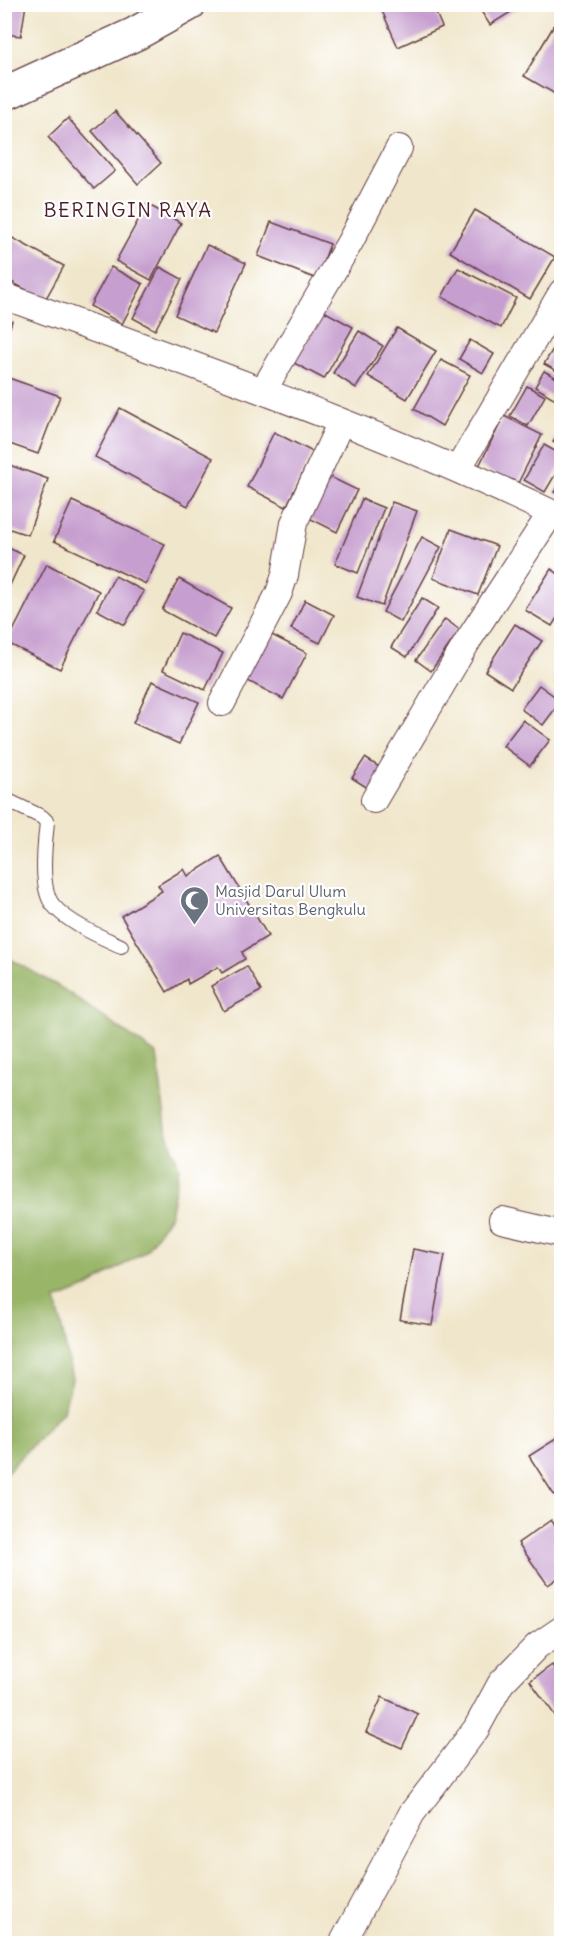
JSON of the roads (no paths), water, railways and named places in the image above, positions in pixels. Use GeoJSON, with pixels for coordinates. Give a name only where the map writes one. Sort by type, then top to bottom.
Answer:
{"type":"FeatureCollection","features":[{"type":"Feature","properties":{"kind":"highway"},"geometry":{"type":"LineString","coordinates":[[4,94],[135,34],[189,4]]}},
{"type":"Feature","properties":{"kind":"street"},"geometry":{"type":"LineString","coordinates":[[263,391],[350,242],[399,148]]}},
{"type":"Feature","properties":{"kind":"street"},"geometry":{"type":"LineString","coordinates":[[458,469],[561,292]]}},
{"type":"Feature","properties":{"kind":"street"},"geometry":{"type":"LineString","coordinates":[[4,296],[263,391],[458,469],[556,515],[469,639],[374,800]]}},
{"type":"Feature","properties":{"kind":"street"},"geometry":{"type":"LineString","coordinates":[[222,703],[279,592],[285,575],[294,523],[340,422]]}},
{"type":"Feature","properties":{"kind":"street"},"geometry":{"type":"LineString","coordinates":[[502,1220],[561,1234]]}},
{"type":"Feature","properties":{"kind":"street"},"geometry":{"type":"LineString","coordinates":[[342,1944],[412,1813],[476,1729],[501,1683],[537,1646],[561,1629]]}},
{"type":"Feature","properties":{"kind":"lane"},"geometry":{"type":"LineString","coordinates":[[4,799],[42,817],[47,822],[46,890],[52,904],[83,928],[121,946]]}},
{"type":"Feature","properties":{"kind":"place","name":"Masjid Darul Ulum Universitas Bengkulu"},"geometry":{"type":"Point","coordinates":[194,926]}},
{"type":"Feature","properties":{"kind":"district","name":"BERINGIN RAYA"},"geometry":{"type":"Point","coordinates":[128,209]}}]}
